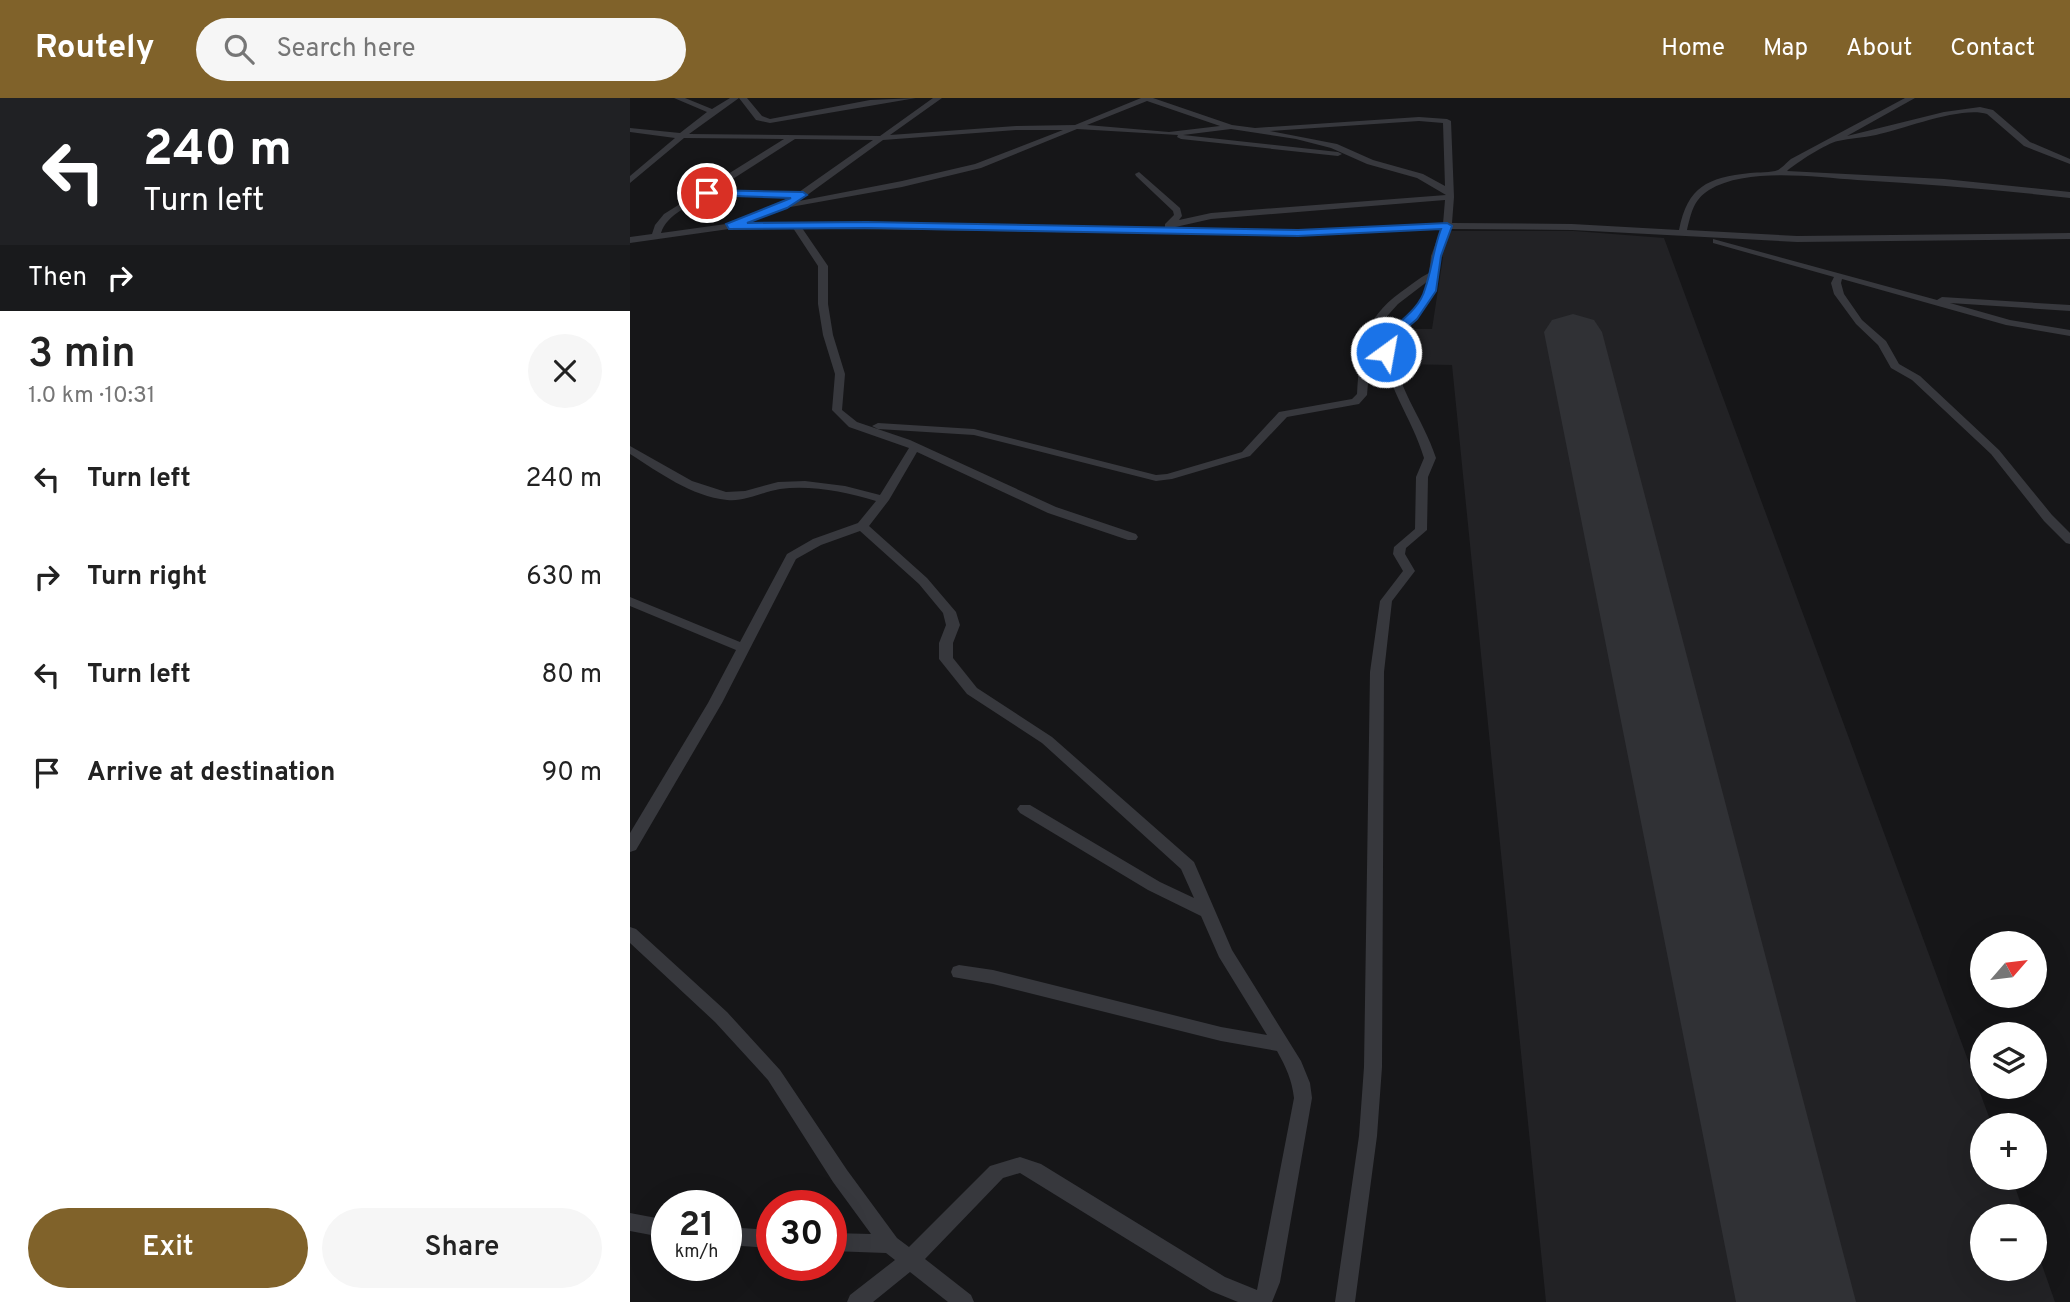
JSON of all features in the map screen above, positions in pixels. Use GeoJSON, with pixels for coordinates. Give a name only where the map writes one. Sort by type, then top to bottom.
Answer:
{"type":"FeatureCollection","features":[{"type":"Feature","properties":{"kind":"street"},"geometry":{"type":"LineString","coordinates":[[678,98],[713,112]]}},
{"type":"Feature","properties":{"kind":"street"},"geometry":{"type":"LineString","coordinates":[[630,180],[713,112],[736,98]]}},
{"type":"Feature","properties":{"kind":"street"},"geometry":{"type":"LineString","coordinates":[[743,98],[760,118],[770,121],[912,98]]}},
{"type":"Feature","properties":{"kind":"street"},"geometry":{"type":"LineString","coordinates":[[729,226],[783,206],[803,195],[879,137],[938,98]]}},
{"type":"Feature","properties":{"kind":"street"},"geometry":{"type":"LineString","coordinates":[[783,206],[902,184],[978,166],[1147,98],[1231,127]]}},
{"type":"Feature","properties":{"kind":"street"},"geometry":{"type":"LineString","coordinates":[[1779,173],[1911,98]]}},
{"type":"Feature","properties":{"kind":"street"},"geometry":{"type":"LineString","coordinates":[[1833,140],[1869,136],[1910,121],[1980,109],[1990,112],[2027,144],[2070,162]]}},
{"type":"Feature","properties":{"kind":"street"},"geometry":{"type":"LineString","coordinates":[[1169,134],[1231,127],[1258,129],[1445,119],[1449,194],[1447,226],[1432,275],[1430,291],[1424,302],[1387,339],[1386,352],[1397,386],[1413,412],[1430,458],[1422,477],[1423,522],[1421,530],[1400,547],[1399,554],[1409,571],[1386,601],[1377,672],[1373,1067],[1368,1136],[1345,1302]]}},
{"type":"Feature","properties":{"kind":"street"},"geometry":{"type":"LineString","coordinates":[[630,130],[682,136],[879,137],[1076,127],[1169,134],[1209,142],[1358,157]]}},
{"type":"Feature","properties":{"kind":"street"},"geometry":{"type":"LineString","coordinates":[[1258,129],[1319,142],[1420,176],[1449,194]]}},
{"type":"Feature","properties":{"kind":"street"},"geometry":{"type":"LineString","coordinates":[[656,235],[659,225],[667,216],[795,136]]}},
{"type":"Feature","properties":{"kind":"street"},"geometry":{"type":"LineString","coordinates":[[1687,234],[1690,203],[1708,188],[1740,177],[1779,173],[1944,181],[2070,195]]}},
{"type":"Feature","properties":{"kind":"street"},"geometry":{"type":"LineString","coordinates":[[1139,174],[1177,210],[1178,216],[1168,227]]}},
{"type":"Feature","properties":{"kind":"street"},"geometry":{"type":"LineString","coordinates":[[707,193],[803,195]]}},
{"type":"Feature","properties":{"kind":"street"},"geometry":{"type":"LineString","coordinates":[[1168,227],[1211,216],[1449,194]]}},
{"type":"Feature","properties":{"kind":"street"},"geometry":{"type":"LineString","coordinates":[[630,240],[729,226],[1168,227],[1298,233],[1447,226],[1572,226],[1797,239],[2070,236]]}},
{"type":"Feature","properties":{"kind":"street"},"geometry":{"type":"LineString","coordinates":[[796,226],[823,266],[823,304],[828,335],[840,373],[837,410],[852,424],[902,439],[1052,510],[1132,537]]}},
{"type":"Feature","properties":{"kind":"street"},"geometry":{"type":"LineString","coordinates":[[1687,234],[2009,323],[2070,333]]}},
{"type":"Feature","properties":{"kind":"street"},"geometry":{"type":"LineString","coordinates":[[852,424],[974,432],[1156,478],[1168,477],[1246,454],[1283,414],[1355,402],[1362,395],[1365,345],[1372,327],[1396,297],[1432,275]]}},
{"type":"Feature","properties":{"kind":"street"},"geometry":{"type":"LineString","coordinates":[[1839,275],[1836,284],[1839,294],[1859,322],[1882,343],[1895,366],[1916,378],[1995,452],[2048,518],[2070,540]]}},
{"type":"Feature","properties":{"kind":"street"},"geometry":{"type":"LineString","coordinates":[[1930,300],[1999,301],[2070,308]]}},
{"type":"Feature","properties":{"kind":"street"},"geometry":{"type":"LineString","coordinates":[[630,846],[744,648],[792,557],[817,542],[862,526],[883,500],[915,447]]}},
{"type":"Feature","properties":{"kind":"street"},"geometry":{"type":"LineString","coordinates":[[630,449],[690,485],[724,496],[795,485],[835,487],[883,500]]}},
{"type":"Feature","properties":{"kind":"street"},"geometry":{"type":"LineString","coordinates":[[857,1302],[910,1260],[996,1172],[1020,1165],[1034,1170],[1218,1284],[1262,1302],[1270,1283],[1303,1098],[1295,1066],[1242,982],[1205,911],[1188,866],[1179,855],[1047,740],[972,691],[946,659],[946,643],[953,625],[949,612],[923,581],[862,526]]}},
{"type":"Feature","properties":{"kind":"street"},"geometry":{"type":"LineString","coordinates":[[630,601],[744,648]]}},
{"type":"Feature","properties":{"kind":"street"},"geometry":{"type":"LineString","coordinates":[[1025,809],[1154,886],[1205,911]]}},
{"type":"Feature","properties":{"kind":"street"},"geometry":{"type":"LineString","coordinates":[[630,933],[720,1017],[774,1075],[840,1177],[890,1244],[964,1302]]}},
{"type":"Feature","properties":{"kind":"street"},"geometry":{"type":"LineString","coordinates":[[959,972],[993,977],[1221,1034],[1282,1045]]}},
{"type":"Feature","properties":{"kind":"street"},"geometry":{"type":"LineString","coordinates":[[630,1222],[651,1226]]}},
{"type":"Feature","properties":{"kind":"street"},"geometry":{"type":"LineString","coordinates":[[847,1242],[890,1244]]}},
{"type":"Feature","properties":{"kind":"shaded area"},"geometry":{"type":"Polygon","coordinates":[[[1447,231],[1574,231],[1664,238],[1970,1066],[1970,1099],[1982,1099],[1988,1113],[1970,1113],[1970,1190],[2016,1190],[2021,1204],[1970,1204],[1970,1281],[2047,1279],[2055,1302],[1546,1302],[1452,365],[1398,364],[1397,341],[1408,340],[1410,329],[1432,329],[1443,257],[1437,256],[1447,231]]]}},
{"type":"Feature","properties":{"kind":"runway"},"geometry":{"type":"LineString","coordinates":[[1573,332],[1796,1302]]}},
{"type":"Feature","properties":{"kind":"route"},"geometry":{"type":"LineString","coordinates":[[707,193],[803,195],[783,206],[729,226],[867,225],[952,229],[1165,229],[1298,233],[1447,226],[1436,256],[1430,291],[1413,317],[1387,339],[1386,352]]}}]}
